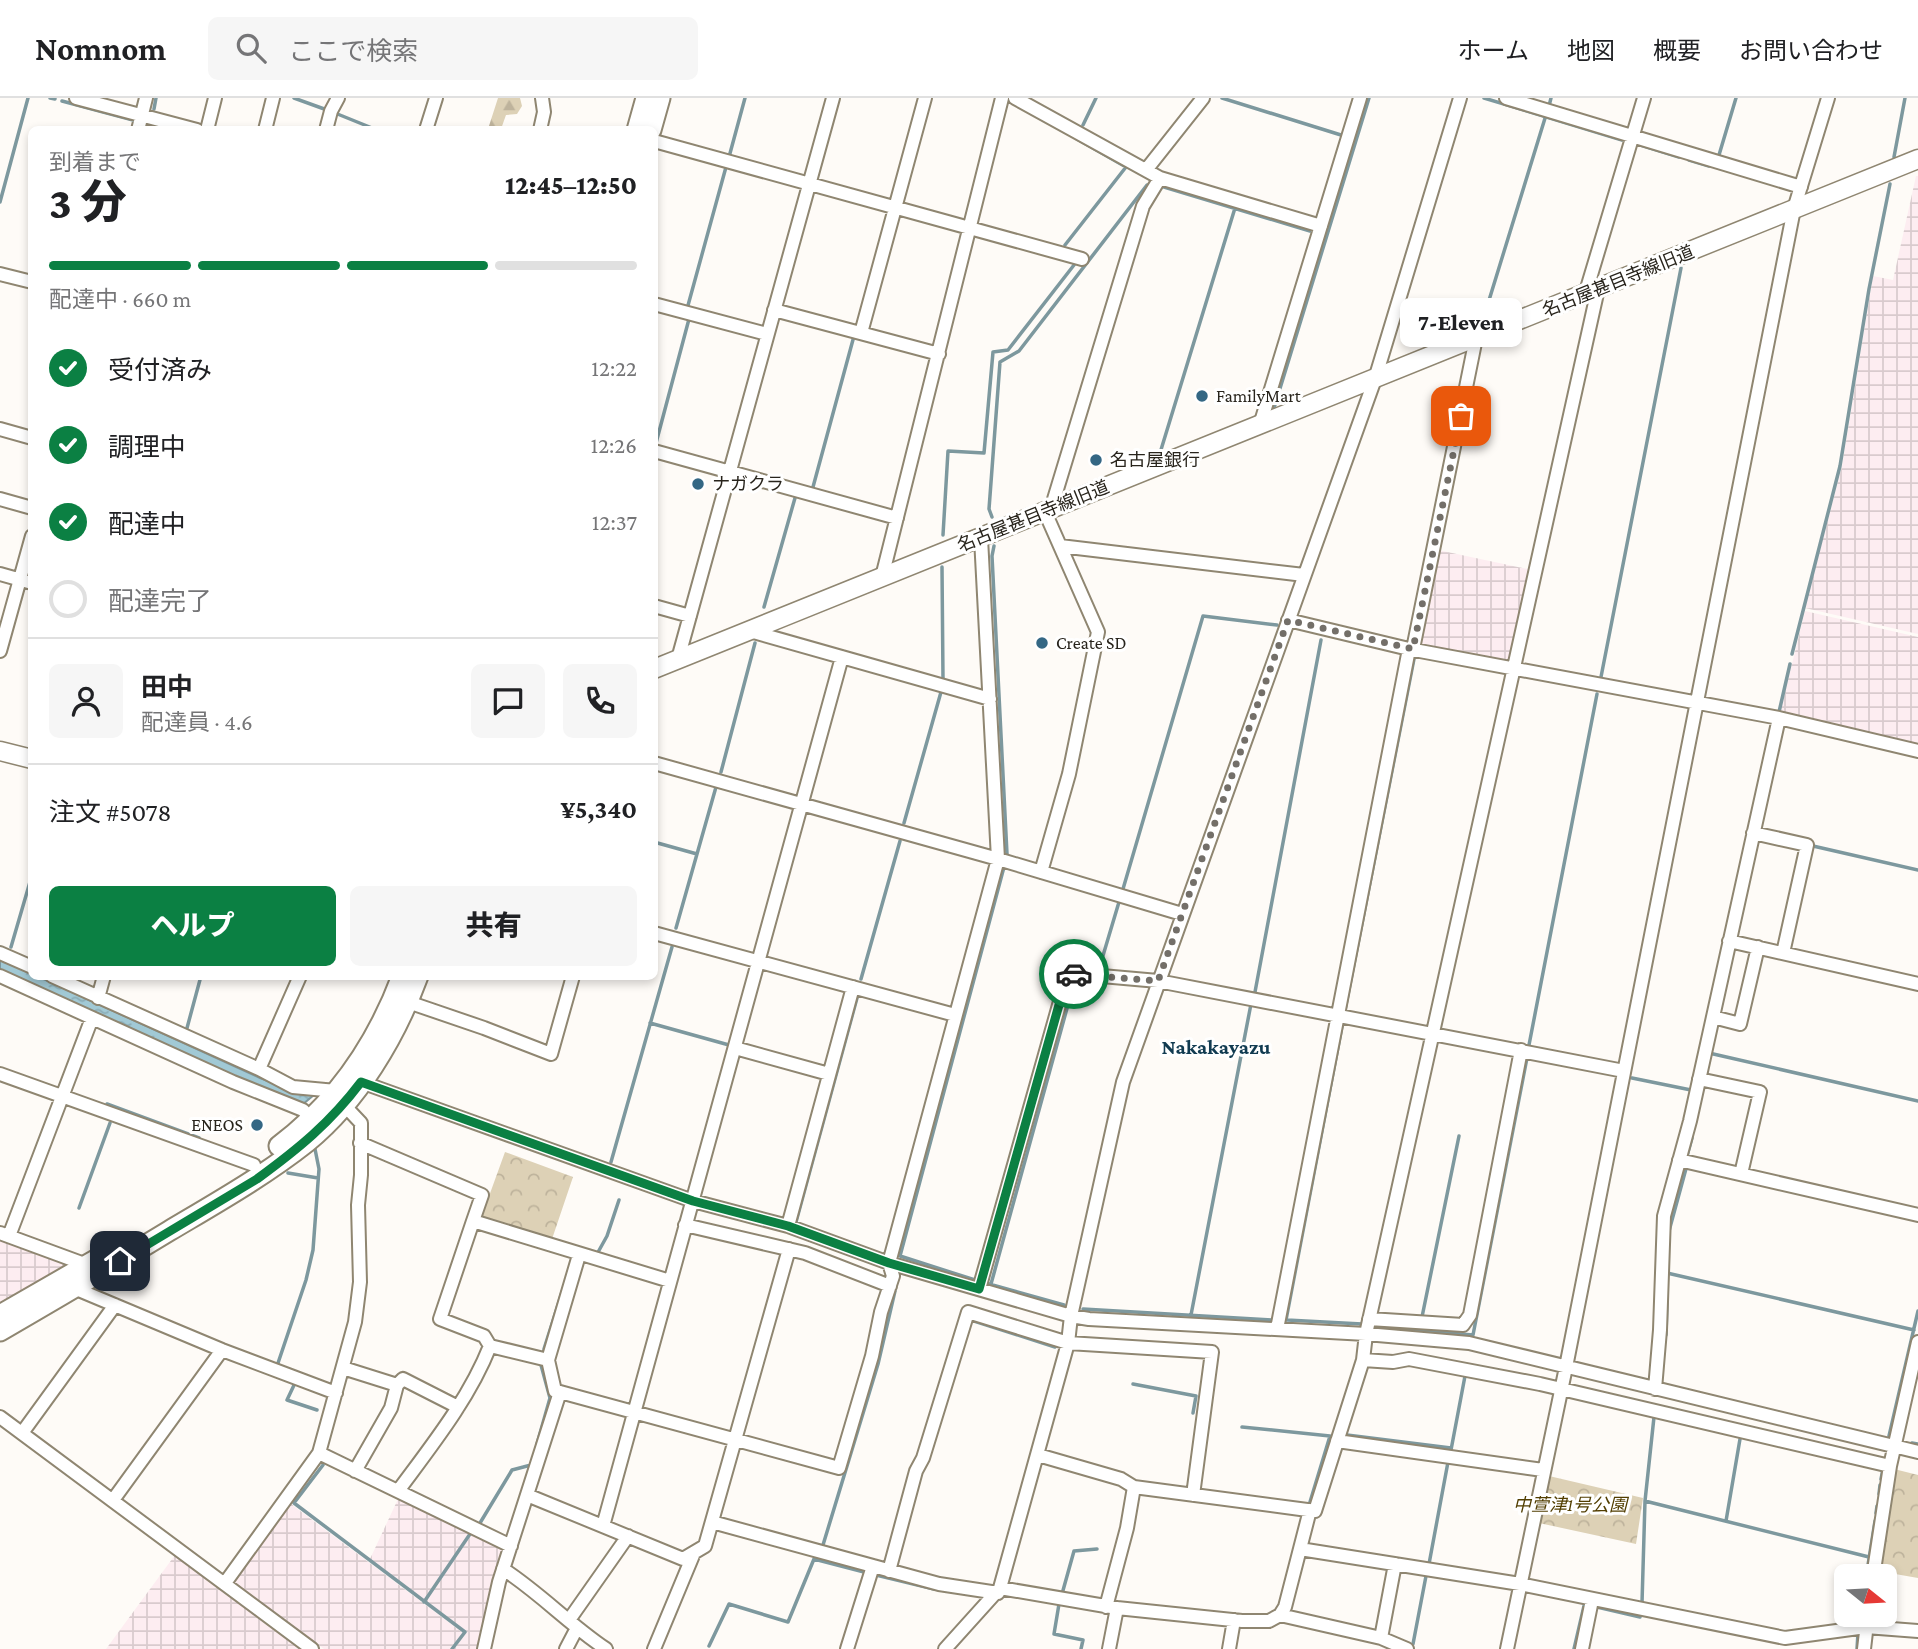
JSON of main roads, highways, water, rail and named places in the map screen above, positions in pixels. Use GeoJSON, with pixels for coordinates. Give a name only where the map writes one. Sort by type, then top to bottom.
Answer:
{"type":"FeatureCollection","features":[{"type":"Feature","properties":{"kind":"main road"},"geometry":{"type":"LineString","coordinates":[[638,126],[646,98]]}},
{"type":"Feature","properties":{"kind":"main road"},"geometry":{"type":"LineString","coordinates":[[652,126],[660,98]]}},
{"type":"Feature","properties":{"kind":"main road"},"geometry":{"type":"LineString","coordinates":[[0,1331],[257,1179],[308,1141],[340,1098],[371,1043],[400,980]]}},
{"type":"Feature","properties":{"kind":"main road"},"geometry":{"type":"LineString","coordinates":[[0,1315],[254,1165],[361,1082],[385,1049],[416,980]]}},
{"type":"Feature","properties":{"kind":"water"},"geometry":{"type":"Polygon","coordinates":[[[0,960],[28,972],[28,980],[46,980],[260,1078],[298,1093],[314,1095],[303,1104],[257,1087],[0,972],[0,960]]]}},
{"type":"Feature","properties":{"kind":"waterway"},"geometry":{"type":"LineString","coordinates":[[0,202],[28,98]]}},
{"type":"Feature","properties":{"kind":"waterway"},"geometry":{"type":"LineString","coordinates":[[50,98],[55,99]]}},
{"type":"Feature","properties":{"kind":"waterway"},"geometry":{"type":"LineString","coordinates":[[154,109],[156,98]]}},
{"type":"Feature","properties":{"kind":"waterway"},"geometry":{"type":"LineString","coordinates":[[294,98],[327,110]]}},
{"type":"Feature","properties":{"kind":"waterway"},"geometry":{"type":"LineString","coordinates":[[729,157],[745,98]]}},
{"type":"Feature","properties":{"kind":"waterway"},"geometry":{"type":"LineString","coordinates":[[1083,125],[1096,98]]}},
{"type":"Feature","properties":{"kind":"waterway"},"geometry":{"type":"LineString","coordinates":[[1222,98],[1341,135]]}},
{"type":"Feature","properties":{"kind":"waterway"},"geometry":{"type":"LineString","coordinates":[[1274,408],[1369,98]]}},
{"type":"Feature","properties":{"kind":"waterway"},"geometry":{"type":"LineString","coordinates":[[1484,98],[1622,140]]}},
{"type":"Feature","properties":{"kind":"waterway"},"geometry":{"type":"LineString","coordinates":[[1549,106],[1551,98]]}},
{"type":"Feature","properties":{"kind":"waterway"},"geometry":{"type":"LineString","coordinates":[[1719,155],[1736,98]]}},
{"type":"Feature","properties":{"kind":"waterway"},"geometry":{"type":"LineString","coordinates":[[1894,157],[1905,98]]}},
{"type":"Feature","properties":{"kind":"waterway"},"geometry":{"type":"LineString","coordinates":[[62,101],[133,120]]}},
{"type":"Feature","properties":{"kind":"waterway"},"geometry":{"type":"LineString","coordinates":[[335,113],[367,126]]}},
{"type":"Feature","properties":{"kind":"waterway"},"geometry":{"type":"LineString","coordinates":[[1482,323],[1546,115]]}},
{"type":"Feature","properties":{"kind":"waterway"},"geometry":{"type":"LineString","coordinates":[[145,124],[154,126]]}},
{"type":"Feature","properties":{"kind":"waterway"},"geometry":{"type":"LineString","coordinates":[[1065,245],[1126,167],[1077,139]]}},
{"type":"Feature","properties":{"kind":"waterway"},"geometry":{"type":"LineString","coordinates":[[1637,144],[1679,157]]}},
{"type":"Feature","properties":{"kind":"waterway"},"geometry":{"type":"LineString","coordinates":[[1689,160],[1709,166]]}},
{"type":"Feature","properties":{"kind":"waterway"},"geometry":{"type":"LineString","coordinates":[[687,309],[726,167]]}},
{"type":"Feature","properties":{"kind":"waterway"},"geometry":{"type":"LineString","coordinates":[[1792,654],[1840,466],[1869,289],[1890,184]]}},
{"type":"Feature","properties":{"kind":"waterway"},"geometry":{"type":"LineString","coordinates":[[992,517],[989,509],[1000,362],[1019,351],[1147,185]]}},
{"type":"Feature","properties":{"kind":"waterway"},"geometry":{"type":"LineString","coordinates":[[1164,187],[1310,231]]}},
{"type":"Feature","properties":{"kind":"waterway"},"geometry":{"type":"LineString","coordinates":[[1160,453],[1235,208]]}},
{"type":"Feature","properties":{"kind":"waterway"},"geometry":{"type":"LineString","coordinates":[[943,535],[948,451],[984,453],[993,352],[1008,350],[1074,265]]}},
{"type":"Feature","properties":{"kind":"waterway"},"geometry":{"type":"LineString","coordinates":[[1601,677],[1681,268]]}},
{"type":"Feature","properties":{"kind":"waterway"},"geometry":{"type":"LineString","coordinates":[[658,435],[689,319]]}},
{"type":"Feature","properties":{"kind":"waterway"},"geometry":{"type":"LineString","coordinates":[[813,487],[854,336]]}},
{"type":"Feature","properties":{"kind":"waterway"},"geometry":{"type":"LineString","coordinates":[[764,607],[795,498]]}},
{"type":"Feature","properties":{"kind":"waterway"},"geometry":{"type":"LineString","coordinates":[[994,546],[992,556],[1007,854]]}},
{"type":"Feature","properties":{"kind":"waterway"},"geometry":{"type":"LineString","coordinates":[[942,567],[943,679]]}},
{"type":"Feature","properties":{"kind":"waterway"},"geometry":{"type":"LineString","coordinates":[[1123,889],[1203,616],[1277,625]]}},
{"type":"Feature","properties":{"kind":"waterway"},"geometry":{"type":"LineString","coordinates":[[1255,992],[1321,640]]}},
{"type":"Feature","properties":{"kind":"waterway"},"geometry":{"type":"LineString","coordinates":[[721,772],[755,643]]}},
{"type":"Feature","properties":{"kind":"waterway"},"geometry":{"type":"LineString","coordinates":[[1345,1010],[1414,659]]}},
{"type":"Feature","properties":{"kind":"waterway"},"geometry":{"type":"LineString","coordinates":[[1779,712],[1790,664]]}},
{"type":"Feature","properties":{"kind":"waterway"},"geometry":{"type":"LineString","coordinates":[[904,823],[941,692]]}},
{"type":"Feature","properties":{"kind":"waterway"},"geometry":{"type":"LineString","coordinates":[[1529,1045],[1597,694]]}},
{"type":"Feature","properties":{"kind":"waterway"},"geometry":{"type":"LineString","coordinates":[[676,928],[716,787]]}},
{"type":"Feature","properties":{"kind":"waterway"},"geometry":{"type":"LineString","coordinates":[[861,979],[900,841]]}},
{"type":"Feature","properties":{"kind":"waterway"},"geometry":{"type":"LineString","coordinates":[[658,843],[697,854]]}},
{"type":"Feature","properties":{"kind":"waterway"},"geometry":{"type":"LineString","coordinates":[[1813,846],[1918,870]]}},
{"type":"Feature","properties":{"kind":"waterway"},"geometry":{"type":"LineString","coordinates":[[975,1280],[900,1256],[1004,867]]}},
{"type":"Feature","properties":{"kind":"waterway"},"geometry":{"type":"LineString","coordinates":[[11,947],[28,889]]}},
{"type":"Feature","properties":{"kind":"waterway"},"geometry":{"type":"LineString","coordinates":[[1099,969],[1119,902]]}},
{"type":"Feature","properties":{"kind":"waterway"},"geometry":{"type":"LineString","coordinates":[[611,1162],[672,947]]}},
{"type":"Feature","properties":{"kind":"waterway"},"geometry":{"type":"LineString","coordinates":[[187,1028],[200,980]]}},
{"type":"Feature","properties":{"kind":"waterway"},"geometry":{"type":"LineString","coordinates":[[991,1284],[1074,983],[1094,984],[1095,981]]}},
{"type":"Feature","properties":{"kind":"waterway"},"geometry":{"type":"LineString","coordinates":[[796,1222],[857,998]]}},
{"type":"Feature","properties":{"kind":"waterway"},"geometry":{"type":"LineString","coordinates":[[1191,1315],[1251,1004]]}},
{"type":"Feature","properties":{"kind":"waterway"},"geometry":{"type":"LineString","coordinates":[[1286,1320],[1343,1021]]}},
{"type":"Feature","properties":{"kind":"waterway"},"geometry":{"type":"LineString","coordinates":[[650,1023],[729,1045]]}},
{"type":"Feature","properties":{"kind":"waterway"},"geometry":{"type":"LineString","coordinates":[[1709,1053],[1918,1101]]}},
{"type":"Feature","properties":{"kind":"waterway"},"geometry":{"type":"LineString","coordinates":[[1374,1327],[1473,1335],[1527,1058],[1529,1059]]}},
{"type":"Feature","properties":{"kind":"waterway"},"geometry":{"type":"LineString","coordinates":[[1632,1078],[1691,1090]]}},
{"type":"Feature","properties":{"kind":"waterway"},"geometry":{"type":"LineString","coordinates":[[107,1104],[199,1138]]}},
{"type":"Feature","properties":{"kind":"waterway"},"geometry":{"type":"LineString","coordinates":[[79,1208],[110,1123]]}},
{"type":"Feature","properties":{"kind":"waterway"},"geometry":{"type":"LineString","coordinates":[[1422,1317],[1459,1136]]}},
{"type":"Feature","properties":{"kind":"waterway"},"geometry":{"type":"LineString","coordinates":[[1687,1156],[1692,1138]]}},
{"type":"Feature","properties":{"kind":"waterway"},"geometry":{"type":"LineString","coordinates":[[277,1366],[306,1280],[313,1250],[319,1169],[315,1149]]}},
{"type":"Feature","properties":{"kind":"waterway"},"geometry":{"type":"LineString","coordinates":[[1669,1231],[1687,1165]]}},
{"type":"Feature","properties":{"kind":"waterway"},"geometry":{"type":"LineString","coordinates":[[288,1173],[318,1178]]}},
{"type":"Feature","properties":{"kind":"waterway"},"geometry":{"type":"LineString","coordinates":[[594,1253],[597,1254],[607,1236],[619,1200]]}},
{"type":"Feature","properties":{"kind":"waterway"},"geometry":{"type":"LineString","coordinates":[[1667,1273],[1914,1330]]}},
{"type":"Feature","properties":{"kind":"waterway"},"geometry":{"type":"LineString","coordinates":[[989,1284],[1064,1305]]}},
{"type":"Feature","properties":{"kind":"waterway"},"geometry":{"type":"LineString","coordinates":[[544,1349],[563,1289]]}},
{"type":"Feature","properties":{"kind":"waterway"},"geometry":{"type":"LineString","coordinates":[[823,1545],[878,1364],[895,1291]]}},
{"type":"Feature","properties":{"kind":"waterway"},"geometry":{"type":"LineString","coordinates":[[1666,1335],[1667,1301]]}},
{"type":"Feature","properties":{"kind":"waterway"},"geometry":{"type":"LineString","coordinates":[[1083,1309],[1272,1320]]}},
{"type":"Feature","properties":{"kind":"waterway"},"geometry":{"type":"LineString","coordinates":[[1889,1436],[1918,1311]]}},
{"type":"Feature","properties":{"kind":"waterway"},"geometry":{"type":"LineString","coordinates":[[1287,1320],[1362,1324]]}},
{"type":"Feature","properties":{"kind":"waterway"},"geometry":{"type":"LineString","coordinates":[[974,1321],[1055,1347]]}},
{"type":"Feature","properties":{"kind":"waterway"},"geometry":{"type":"LineString","coordinates":[[537,1444],[550,1398],[541,1365]]}},
{"type":"Feature","properties":{"kind":"waterway"},"geometry":{"type":"LineString","coordinates":[[1451,1450],[1465,1376]]}},
{"type":"Feature","properties":{"kind":"waterway"},"geometry":{"type":"LineString","coordinates":[[291,1382],[295,1383],[287,1400],[317,1410]]}},
{"type":"Feature","properties":{"kind":"waterway"},"geometry":{"type":"LineString","coordinates":[[1133,1384],[1196,1396],[1193,1413]]}},
{"type":"Feature","properties":{"kind":"waterway"},"geometry":{"type":"LineString","coordinates":[[1642,1603],[1645,1501],[1654,1417]]}},
{"type":"Feature","properties":{"kind":"waterway"},"geometry":{"type":"LineString","coordinates":[[1242,1427],[1330,1436],[1310,1502]]}},
{"type":"Feature","properties":{"kind":"waterway"},"geometry":{"type":"LineString","coordinates":[[1347,1435],[1451,1448]]}},
{"type":"Feature","properties":{"kind":"waterway"},"geometry":{"type":"LineString","coordinates":[[1726,1521],[1740,1439]]}},
{"type":"Feature","properties":{"kind":"waterway"},"geometry":{"type":"LineString","coordinates":[[1912,1443],[1918,1444]]}},
{"type":"Feature","properties":{"kind":"waterway"},"geometry":{"type":"LineString","coordinates":[[480,1523],[512,1470],[531,1465],[532,1461]]}},
{"type":"Feature","properties":{"kind":"waterway"},"geometry":{"type":"LineString","coordinates":[[1429,1564],[1448,1462]]}},
{"type":"Feature","properties":{"kind":"waterway"},"geometry":{"type":"LineString","coordinates":[[323,1465],[294,1503],[465,1632],[452,1649]]}},
{"type":"Feature","properties":{"kind":"waterway"},"geometry":{"type":"LineString","coordinates":[[1881,1479],[1883,1469]]}},
{"type":"Feature","properties":{"kind":"waterway"},"geometry":{"type":"LineString","coordinates":[[1879,1494],[1880,1485]]}},
{"type":"Feature","properties":{"kind":"waterway"},"geometry":{"type":"LineString","coordinates":[[1645,1501],[1869,1557]]}},
{"type":"Feature","properties":{"kind":"waterway"},"geometry":{"type":"LineString","coordinates":[[1876,1513],[1877,1506]]}},
{"type":"Feature","properties":{"kind":"waterway"},"geometry":{"type":"LineString","coordinates":[[1868,1564],[1875,1521]]}},
{"type":"Feature","properties":{"kind":"waterway"},"geometry":{"type":"LineString","coordinates":[[424,1602],[470,1534]]}},
{"type":"Feature","properties":{"kind":"waterway"},"geometry":{"type":"LineString","coordinates":[[1062,1594],[1074,1551],[1097,1549]]}},
{"type":"Feature","properties":{"kind":"waterway"},"geometry":{"type":"LineString","coordinates":[[709,1646],[729,1604],[788,1622],[814,1559],[864,1572]]}},
{"type":"Feature","properties":{"kind":"waterway"},"geometry":{"type":"LineString","coordinates":[[876,1575],[934,1589]]}},
{"type":"Feature","properties":{"kind":"waterway"},"geometry":{"type":"LineString","coordinates":[[1413,1644],[1426,1576]]}},
{"type":"Feature","properties":{"kind":"waterway"},"geometry":{"type":"LineString","coordinates":[[1059,1604],[1054,1634],[1083,1640],[1081,1649]]}},
{"type":"Feature","properties":{"kind":"waterway"},"geometry":{"type":"LineString","coordinates":[[1574,1649],[1584,1606]]}},
{"type":"Feature","properties":{"kind":"waterway"},"geometry":{"type":"LineString","coordinates":[[1597,1607],[1640,1617]]}},
{"type":"Feature","properties":{"kind":"waterway"},"geometry":{"type":"LineString","coordinates":[[1857,1649],[1858,1633]]}},
{"type":"Feature","properties":{"kind":"place","name":"FamilyMart"},"geometry":{"type":"Point","coordinates":[1202,396]}},
{"type":"Feature","properties":{"kind":"place","name":"7-Eleven"},"geometry":{"type":"Point","coordinates":[1461,416]}},
{"type":"Feature","properties":{"kind":"place","name":"名古屋銀行"},"geometry":{"type":"Point","coordinates":[1096,460]}},
{"type":"Feature","properties":{"kind":"place","name":"ナガクラ"},"geometry":{"type":"Point","coordinates":[698,484]}},
{"type":"Feature","properties":{"kind":"place","name":"Create SD"},"geometry":{"type":"Point","coordinates":[1042,643]}},
{"type":"Feature","properties":{"kind":"place","name":"ENEOS"},"geometry":{"type":"Point","coordinates":[257,1125]}},
{"type":"Feature","properties":{"kind":"district","name":"Nakakayazu"},"geometry":{"type":"Point","coordinates":[1216,1047]}},
{"type":"Feature","properties":{"kind":"park label","name":"中萱津1号公園"},"geometry":{"type":"Point","coordinates":[1570,1505]}}]}
